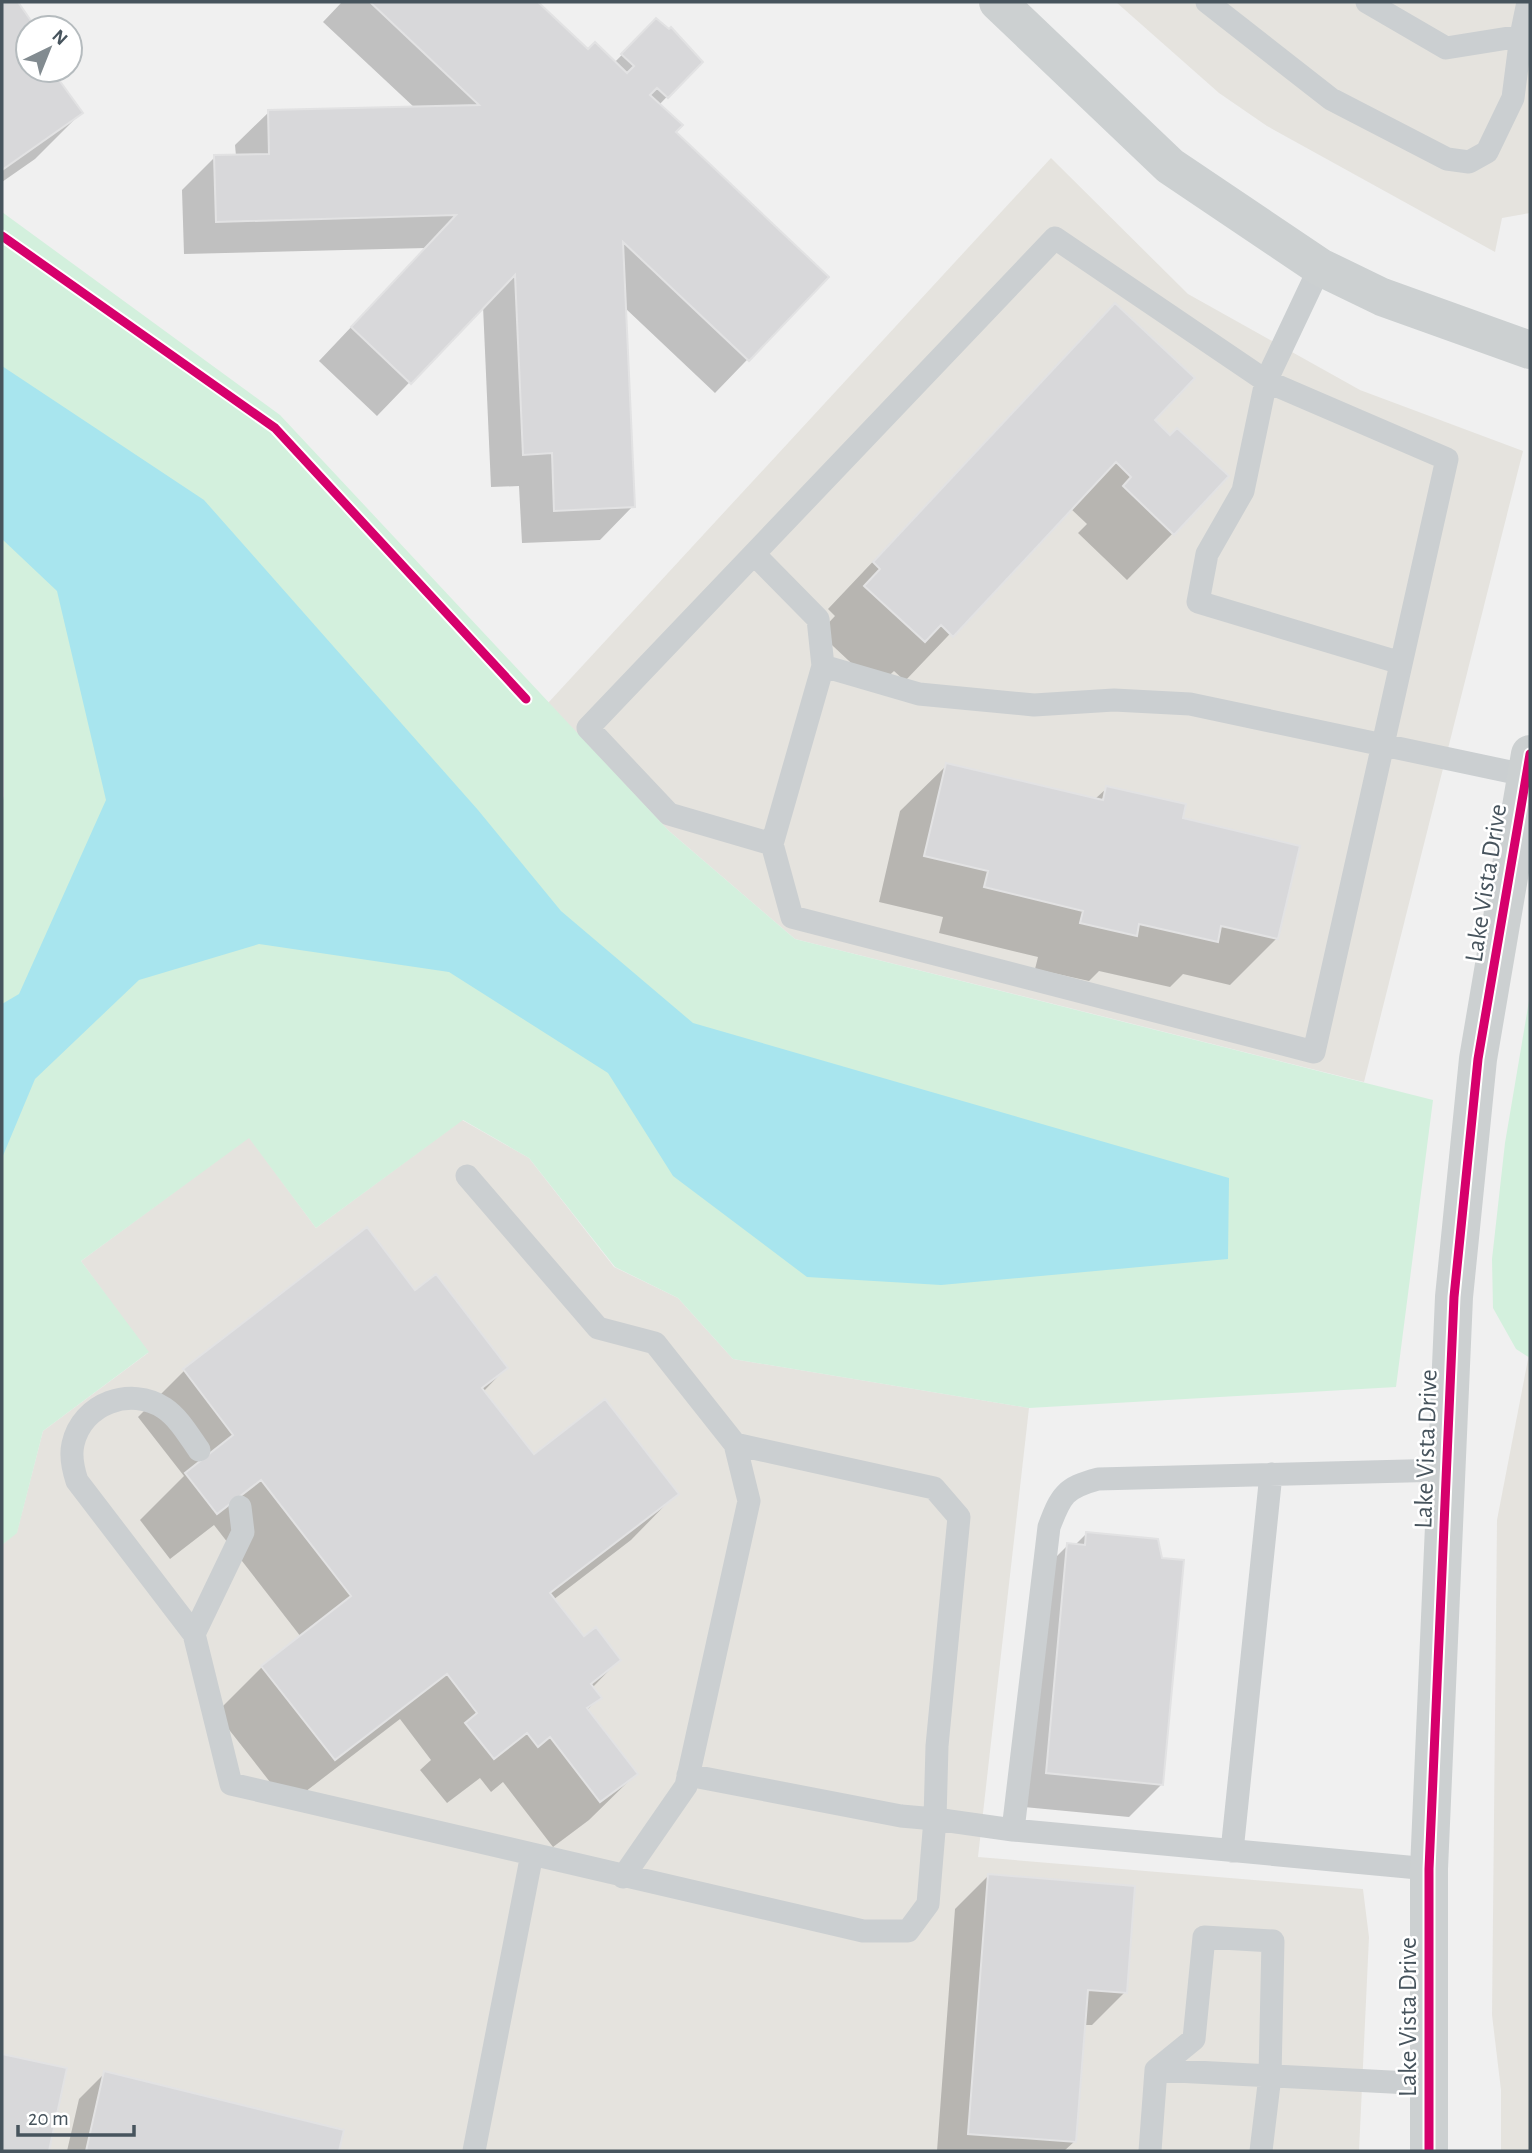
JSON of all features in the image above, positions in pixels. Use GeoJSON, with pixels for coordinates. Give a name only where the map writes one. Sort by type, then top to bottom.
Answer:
{"type":"FeatureCollection","features":[{"type":"Feature","properties":{"kind":"street"},"geometry":{"type":"LineString","coordinates":[[998,2],[1170,166],[1320,267],[1382,297],[1530,350]]}},
{"type":"Feature","properties":{"kind":"street","name":"Lake Vista Drive"},"geometry":{"type":"LineString","coordinates":[[1429,2151],[1429,1869],[1454,1297],[1478,1059],[1528,765]]}},
{"type":"Feature","properties":{"kind":"lane"},"geometry":{"type":"LineString","coordinates":[[1207,2],[1331,99],[1447,159],[1469,162],[1487,152],[1513,98],[1528,2]]}},
{"type":"Feature","properties":{"kind":"lane"},"geometry":{"type":"LineString","coordinates":[[1367,2],[1446,48],[1521,36]]}},
{"type":"Feature","properties":{"kind":"lane"},"geometry":{"type":"LineString","coordinates":[[754,554],[818,619],[823,666],[772,844],[792,916],[1314,1052],[1447,459],[1266,381],[1055,238],[588,728],[669,814],[772,844]]}},
{"type":"Feature","properties":{"kind":"lane"},"geometry":{"type":"LineString","coordinates":[[1320,267],[1266,381],[1243,491],[1207,554],[1198,603],[1401,663]]}},
{"type":"Feature","properties":{"kind":"lane"},"geometry":{"type":"LineString","coordinates":[[823,666],[919,694],[1034,705],[1114,700],[1190,704],[1382,747],[1528,765]]}},
{"type":"Feature","properties":{"kind":"lane"},"geometry":{"type":"LineString","coordinates":[[467,1176],[598,1328],[655,1343],[735,1444],[750,1501],[686,1786],[623,1877]]}},
{"type":"Feature","properties":{"kind":"lane"},"geometry":{"type":"LineString","coordinates":[[199,1450],[165,1408],[147,1400],[128,1398],[110,1401],[93,1411],[80,1426],[73,1444],[72,1463],[77,1482],[194,1633],[231,1784],[863,1931],[908,1931],[929,1904],[938,1734],[959,1517],[934,1488],[735,1444]]}},
{"type":"Feature","properties":{"kind":"lane"},"geometry":{"type":"LineString","coordinates":[[1013,1830],[1049,1527],[1058,1504],[1072,1486],[1098,1479],[1446,1470]]}},
{"type":"Feature","properties":{"kind":"lane"},"geometry":{"type":"LineString","coordinates":[[1232,1851],[1271,1474]]}},
{"type":"Feature","properties":{"kind":"lane"},"geometry":{"type":"LineString","coordinates":[[194,1633],[243,1532],[240,1507]]}},
{"type":"Feature","properties":{"kind":"lane"},"geometry":{"type":"LineString","coordinates":[[688,1775],[901,1816],[1013,1830],[1429,1869]]}},
{"type":"Feature","properties":{"kind":"lane"},"geometry":{"type":"LineString","coordinates":[[474,2151],[532,1854]]}},
{"type":"Feature","properties":{"kind":"lane"},"geometry":{"type":"LineString","coordinates":[[1150,2151],[1156,2070],[1194,2039],[1204,1937],[1273,1941],[1270,2076],[1261,2151]]}},
{"type":"Feature","properties":{"kind":"lane"},"geometry":{"type":"LineString","coordinates":[[1156,2070],[1429,2084]]}},
{"type":"Feature","properties":{"kind":"path"},"geometry":{"type":"LineString","coordinates":[[2,236],[275,428],[526,699]]}},
{"type":"Feature","properties":{"kind":"shaded area"},"geometry":{"type":"Polygon","coordinates":[[[1116,2],[1530,2],[1530,213],[1502,218],[1495,252],[1267,126],[1219,93],[1116,2]]]}},
{"type":"Feature","properties":{"kind":"shaded area"},"geometry":{"type":"Polygon","coordinates":[[[1051,158],[1188,294],[1360,390],[1523,451],[1364,1082],[795,939],[669,831],[548,703],[1051,158]]]}},
{"type":"Feature","properties":{"kind":"shaded area"},"geometry":{"type":"Polygon","coordinates":[[[462,1120],[529,1158],[614,1267],[678,1298],[733,1359],[1029,1408],[978,1857],[1363,1889],[1369,1937],[1359,2151],[2,2151],[2,1545],[17,1532],[43,1431],[148,1353],[81,1261],[249,1137],[316,1228],[462,1120]]]}},
{"type":"Feature","properties":{"kind":"shaded area"},"geometry":{"type":"Polygon","coordinates":[[[1530,1349],[1530,2151],[1501,2151],[1501,2090],[1492,2015],[1497,1520],[1530,1349]]]}},
{"type":"Feature","properties":{"kind":"green space"},"geometry":{"type":"Polygon","coordinates":[[[2,212],[280,415],[669,831],[795,939],[1433,1100],[1396,1387],[1029,1408],[733,1359],[678,1298],[615,1267],[529,1158],[463,1120],[316,1228],[249,1138],[81,1261],[149,1352],[43,1431],[17,1533],[2,1545],[2,212]]]}},
{"type":"Feature","properties":{"kind":"green space"},"geometry":{"type":"Polygon","coordinates":[[[1530,995],[1530,1358],[1516,1349],[1493,1308],[1492,1259],[1505,1143],[1530,995]]]}},
{"type":"Feature","properties":{"kind":"water"},"geometry":{"type":"Polygon","coordinates":[[[2,366],[204,500],[478,810],[561,911],[693,1023],[1229,1178],[1228,1259],[941,1285],[807,1277],[673,1176],[608,1073],[449,972],[259,944],[139,980],[35,1079],[2,1158],[2,1004],[19,994],[106,800],[57,591],[2,539],[2,366]]]}},
{"type":"Feature","properties":{"kind":"building"},"geometry":{"type":"Polygon","coordinates":[[[2,2],[18,2],[26,14],[14,14],[14,84],[62,84],[83,113],[2,170],[2,2]]]}},
{"type":"Feature","properties":{"kind":"building"},"geometry":{"type":"Polygon","coordinates":[[[370,2],[538,2],[588,49],[595,42],[627,73],[634,66],[621,54],[656,18],[669,29],[671,27],[703,62],[668,98],[657,88],[650,95],[683,125],[676,132],[829,277],[749,361],[623,242],[635,507],[554,511],[552,453],[523,455],[515,275],[411,384],[351,327],[456,215],[216,222],[214,155],[269,154],[268,110],[479,105],[370,2]]]}},
{"type":"Feature","properties":{"kind":"building"},"geometry":{"type":"Polygon","coordinates":[[[1115,303],[1195,378],[1155,420],[1170,435],[1177,428],[1229,476],[1174,535],[1123,486],[1131,477],[1116,462],[953,637],[941,625],[925,642],[864,586],[880,569],[873,562],[1115,303]]]}},
{"type":"Feature","properties":{"kind":"building"},"geometry":{"type":"Polygon","coordinates":[[[946,763],[1103,800],[1106,786],[1186,804],[1183,818],[1300,846],[1278,939],[1221,926],[1218,942],[1139,924],[1137,936],[1080,923],[1083,911],[984,887],[988,871],[924,856],[946,763]]]}},
{"type":"Feature","properties":{"kind":"building"},"geometry":{"type":"Polygon","coordinates":[[[367,1227],[415,1290],[436,1274],[508,1368],[482,1388],[534,1454],[605,1399],[679,1494],[550,1593],[584,1636],[596,1627],[621,1660],[591,1684],[602,1698],[587,1708],[638,1774],[600,1802],[550,1737],[538,1747],[527,1733],[494,1759],[465,1723],[477,1713],[447,1674],[335,1760],[261,1666],[351,1596],[261,1480],[217,1514],[185,1473],[233,1435],[183,1369],[367,1227]]]}},
{"type":"Feature","properties":{"kind":"building"},"geometry":{"type":"Polygon","coordinates":[[[1086,1532],[1158,1539],[1162,1558],[1184,1560],[1163,1785],[1046,1773],[1067,1543],[1085,1545],[1086,1532]]]}},
{"type":"Feature","properties":{"kind":"building"},"geometry":{"type":"Polygon","coordinates":[[[988,1874],[1135,1886],[1127,1993],[1088,1990],[1076,2142],[968,2134],[988,1874]]]}},
{"type":"Feature","properties":{"kind":"building"},"geometry":{"type":"Polygon","coordinates":[[[2,2054],[67,2068],[49,2151],[2,2151],[2,2054]]]}},
{"type":"Feature","properties":{"kind":"building"},"geometry":{"type":"Polygon","coordinates":[[[104,2071],[344,2130],[339,2151],[86,2151],[104,2071]]]}},
{"type":"Feature","properties":{"kind":"cycle path"},"geometry":{"type":"LineString","coordinates":[[2,236],[275,428],[526,699]]}},
{"type":"Feature","properties":{"kind":"cycle path"},"geometry":{"type":"LineString","coordinates":[[1429,2151],[1429,1869],[1454,1297],[1478,1059],[1530,754]]}}]}
